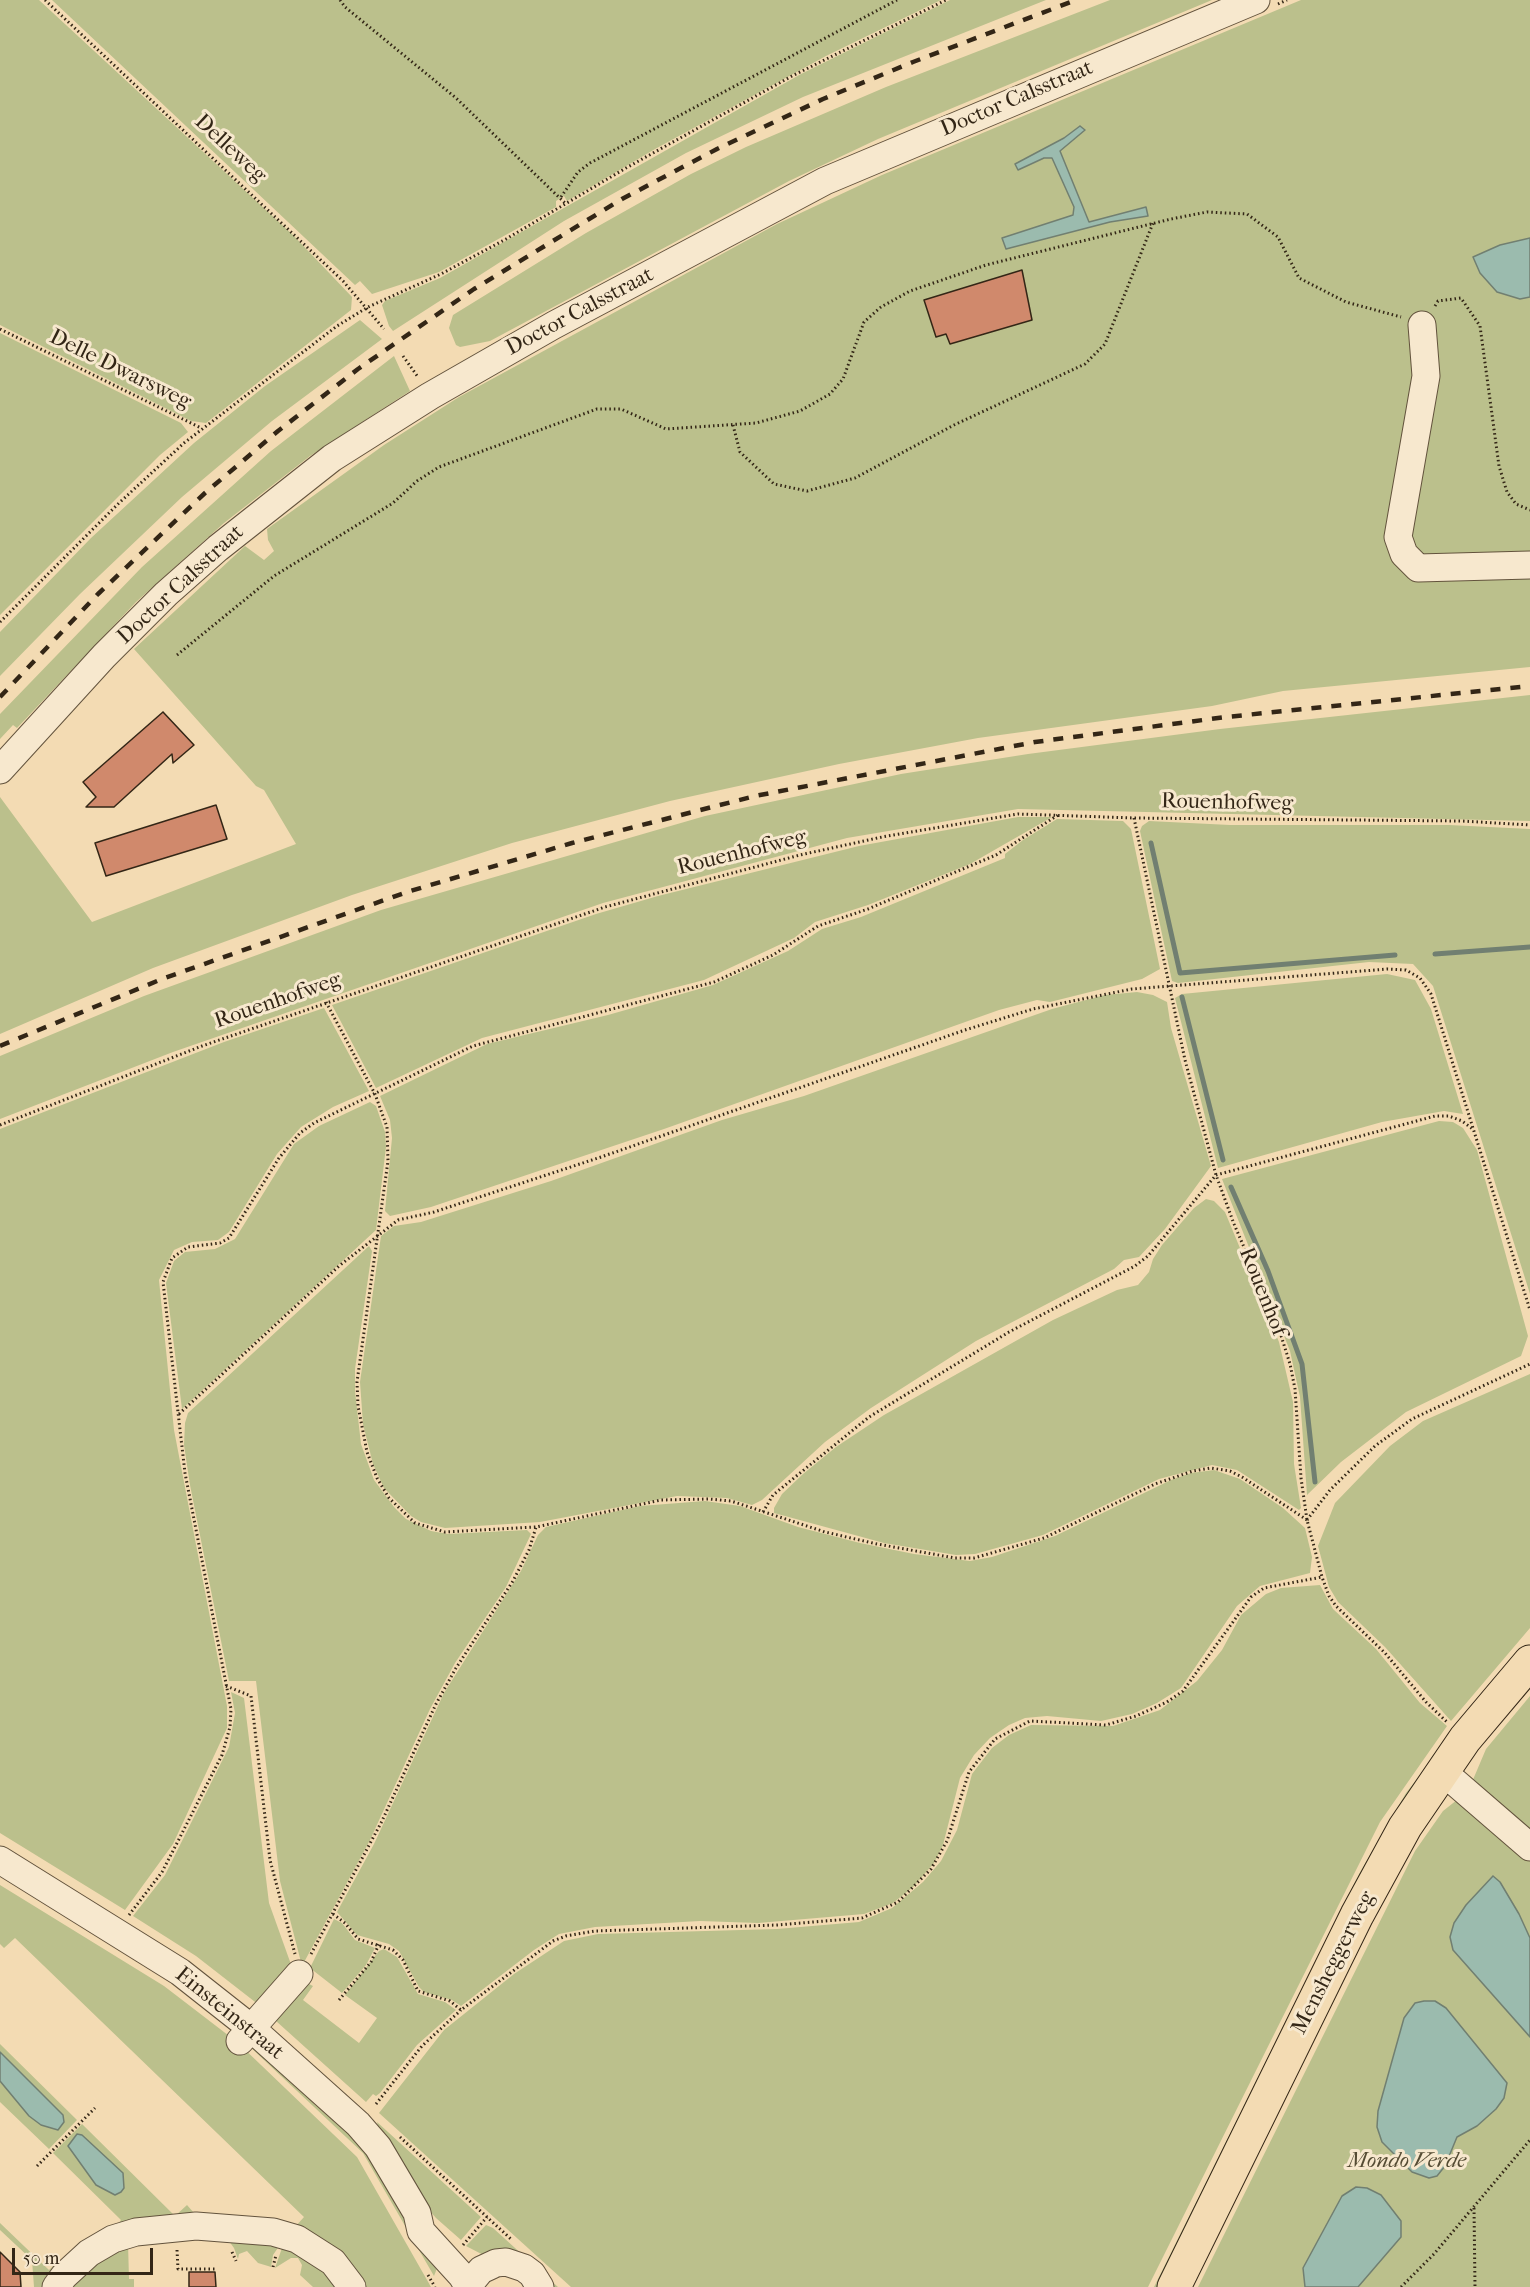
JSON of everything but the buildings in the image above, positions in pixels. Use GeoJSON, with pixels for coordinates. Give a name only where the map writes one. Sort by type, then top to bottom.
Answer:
{"type":"FeatureCollection","features":[{"type":"Feature","properties":{"kind":"main road","name":"Mensheggerweg"},"geometry":{"type":"LineString","coordinates":[[1174,2287],[1356,1915],[1405,1827],[1442,1771],[1494,1702],[1530,1662]]}},
{"type":"Feature","properties":{"kind":"street","name":"Doctor Calsstraat"},"geometry":{"type":"LineString","coordinates":[[0,770],[104,656],[166,594],[218,548],[333,458],[430,396],[554,325],[825,181],[1256,0]]}},
{"type":"Feature","properties":{"kind":"street"},"geometry":{"type":"LineString","coordinates":[[1422,325],[1426,376],[1398,537],[1404,554],[1418,568],[1530,565]]}},
{"type":"Feature","properties":{"kind":"street"},"geometry":{"type":"LineString","coordinates":[[1442,1771],[1488,1808],[1530,1847]]}},
{"type":"Feature","properties":{"kind":"street","name":"Einsteinstraat"},"geometry":{"type":"LineString","coordinates":[[0,1860],[180,1972],[245,2034],[358,2124],[378,2147],[417,2213],[421,2232],[462,2276],[468,2287]]}},
{"type":"Feature","properties":{"kind":"street"},"geometry":{"type":"LineString","coordinates":[[245,2034],[300,1973]]}},
{"type":"Feature","properties":{"kind":"street","name":"Einsteinstraat"},"geometry":{"type":"LineString","coordinates":[[417,2213],[434,2224],[474,2262],[487,2266]]}},
{"type":"Feature","properties":{"kind":"street"},"geometry":{"type":"LineString","coordinates":[[56,2287],[89,2253],[113,2239],[136,2232],[196,2226],[273,2232],[297,2239],[333,2262],[352,2287]]}},
{"type":"Feature","properties":{"kind":"street"},"geometry":{"type":"LineString","coordinates":[[468,2287],[476,2274],[487,2266],[506,2262],[515,2264],[532,2274],[540,2287]]}},
{"type":"Feature","properties":{"kind":"path","name":"Delleweg"},"geometry":{"type":"LineString","coordinates":[[45,0],[265,204],[368,307],[384,329]]}},
{"type":"Feature","properties":{"kind":"path"},"geometry":{"type":"LineString","coordinates":[[340,0],[345,7],[456,98],[566,204]]}},
{"type":"Feature","properties":{"kind":"path"},"geometry":{"type":"LineString","coordinates":[[561,197],[579,172],[590,163],[897,0]]}},
{"type":"Feature","properties":{"kind":"path","name":"Delle Dwarsweg"},"geometry":{"type":"LineString","coordinates":[[0,329],[201,428],[301,352],[368,307],[441,274],[792,76],[946,0]]}},
{"type":"Feature","properties":{"kind":"path"},"geometry":{"type":"LineString","coordinates":[[177,655],[274,576],[384,508],[439,466],[597,409],[621,409],[666,429],[756,423],[800,411],[830,394],[843,379],[864,322],[881,307],[910,291],[986,265],[1153,223],[1207,212],[1247,214],[1278,237],[1299,278],[1347,302],[1385,311],[1422,325],[1438,301],[1461,298],[1480,326],[1498,466],[1508,492],[1516,504],[1530,510]]}},
{"type":"Feature","properties":{"kind":"path"},"geometry":{"type":"LineString","coordinates":[[733,425],[740,452],[774,484],[807,491],[855,478],[954,425],[1085,364],[1105,344],[1153,223]]}},
{"type":"Feature","properties":{"kind":"path"},"geometry":{"type":"LineString","coordinates":[[403,356],[424,386]]}},
{"type":"Feature","properties":{"kind":"path"},"geometry":{"type":"LineString","coordinates":[[0,622],[119,502],[201,428]]}},
{"type":"Feature","properties":{"kind":"path","name":"Rouenhofweg"},"geometry":{"type":"LineString","coordinates":[[0,1125],[81,1092],[326,1002],[605,907],[800,855],[1018,814],[1134,819],[1462,821],[1530,825]]}},
{"type":"Feature","properties":{"kind":"path"},"geometry":{"type":"LineString","coordinates":[[128,1917],[162,1872],[222,1755],[230,1727],[231,1709],[184,1473],[163,1282],[172,1258],[188,1247],[220,1243],[229,1238],[279,1158],[300,1133],[314,1123],[473,1046],[714,982],[773,955],[818,926],[868,909],[996,855],[1058,815]]}},
{"type":"Feature","properties":{"kind":"path","name":"Rouenhof"},"geometry":{"type":"LineString","coordinates":[[1134,819],[1168,988],[1216,1175],[1234,1224],[1278,1326],[1290,1364],[1295,1389],[1300,1478],[1307,1520],[1322,1577],[1329,1596],[1336,1606],[1385,1653],[1426,1702],[1450,1725]]}},
{"type":"Feature","properties":{"kind":"path"},"geometry":{"type":"LineString","coordinates":[[179,1415],[339,1266],[398,1220],[434,1212],[600,1157],[965,1030],[1033,1009],[1132,989],[1168,988],[1388,969],[1406,970],[1420,978],[1431,994],[1530,1310]]}},
{"type":"Feature","properties":{"kind":"path"},"geometry":{"type":"LineString","coordinates":[[326,1002],[375,1094],[387,1127],[388,1145],[378,1234],[357,1382],[361,1429],[377,1478],[403,1512],[415,1522],[432,1529],[445,1532],[536,1527],[662,1500],[709,1499],[731,1501],[825,1532],[877,1544],[955,1558],[974,1558],[1044,1538],[1155,1484],[1193,1471],[1211,1468],[1230,1471],[1242,1477],[1307,1520],[1330,1490],[1375,1446],[1412,1419],[1530,1364]]}},
{"type":"Feature","properties":{"kind":"path"},"geometry":{"type":"LineString","coordinates":[[763,1512],[781,1489],[869,1417],[1009,1332],[1135,1266],[1160,1242],[1216,1175],[1435,1116],[1449,1116],[1462,1121],[1474,1130]]}},
{"type":"Feature","properties":{"kind":"path"},"geometry":{"type":"LineString","coordinates":[[300,1973],[382,1821],[436,1704],[456,1668],[513,1581],[530,1550],[536,1527]]}},
{"type":"Feature","properties":{"kind":"path"},"geometry":{"type":"LineString","coordinates":[[376,2104],[422,2046],[461,2010],[546,1947],[566,1936],[595,1931],[666,1927],[826,1922],[862,1918],[889,1908],[918,1884],[936,1862],[947,1841],[969,1772],[995,1739],[1030,1721],[1106,1725],[1136,1716],[1167,1702],[1183,1691],[1251,1597],[1264,1588],[1322,1577]]}},
{"type":"Feature","properties":{"kind":"path"},"geometry":{"type":"LineString","coordinates":[[226,1686],[251,1696],[270,1860],[300,1973]]}},
{"type":"Feature","properties":{"kind":"path"},"geometry":{"type":"LineString","coordinates":[[333,1914],[345,1923],[358,1939],[393,1950],[403,1960],[418,1990],[450,2001],[461,2010]]}},
{"type":"Feature","properties":{"kind":"path"},"geometry":{"type":"LineString","coordinates":[[339,2000],[371,1962],[379,1944]]}},
{"type":"Feature","properties":{"kind":"path"},"geometry":{"type":"LineString","coordinates":[[37,2166],[96,2108]]}},
{"type":"Feature","properties":{"kind":"path"},"geometry":{"type":"LineString","coordinates":[[1401,2287],[1474,2207],[1530,2140]]}},
{"type":"Feature","properties":{"kind":"path"},"geometry":{"type":"LineString","coordinates":[[1474,2207],[1475,2287]]}},
{"type":"Feature","properties":{"kind":"path"},"geometry":{"type":"LineString","coordinates":[[177,2250],[178,2269],[215,2269]]}},
{"type":"Feature","properties":{"kind":"green space"},"geometry":{"type":"Polygon","coordinates":[[[0,0],[39,0],[293,235],[352,297],[351,310],[206,423],[191,421],[0,325],[0,0]]]}},
{"type":"Feature","properties":{"kind":"green space"},"geometry":{"type":"Polygon","coordinates":[[[52,0],[941,0],[826,56],[655,149],[567,201],[564,196],[556,201],[556,207],[439,272],[372,294],[360,281],[355,285],[52,0]]]}},
{"type":"Feature","properties":{"kind":"green space"},"geometry":{"type":"Polygon","coordinates":[[[950,0],[1046,0],[803,97],[686,153],[564,221],[393,331],[389,326],[382,305],[385,301],[440,278],[801,74],[950,0]]]}},
{"type":"Feature","properties":{"kind":"green space"},"geometry":{"type":"Polygon","coordinates":[[[1110,0],[1212,0],[878,139],[789,181],[490,341],[460,347],[456,345],[449,328],[453,315],[586,233],[691,174],[746,147],[886,87],[1110,0]]]}},
{"type":"Feature","properties":{"kind":"green space"},"geometry":{"type":"Polygon","coordinates":[[[1301,0],[1530,0],[1530,667],[1283,691],[1212,706],[978,738],[839,764],[670,801],[512,843],[352,895],[153,968],[0,1034],[0,797],[92,922],[296,844],[264,790],[256,786],[134,649],[245,546],[264,560],[274,551],[268,540],[267,529],[384,445],[459,397],[777,224],[882,175],[1301,0]]]}},
{"type":"Feature","properties":{"kind":"green space"},"geometry":{"type":"Polygon","coordinates":[[[360,320],[382,339],[272,421],[182,497],[80,594],[0,676],[0,632],[91,538],[194,443],[265,386],[360,320]]]}},
{"type":"Feature","properties":{"kind":"green space"},"geometry":{"type":"Polygon","coordinates":[[[0,333],[181,423],[188,432],[160,455],[0,615],[0,333]]]}},
{"type":"Feature","properties":{"kind":"green space"},"geometry":{"type":"Polygon","coordinates":[[[394,356],[410,391],[310,456],[224,523],[136,602],[17,728],[13,725],[0,739],[0,714],[142,567],[271,451],[394,356]]]}},
{"type":"Feature","properties":{"kind":"green space"},"geometry":{"type":"Polygon","coordinates":[[[1530,695],[1530,821],[1018,809],[847,838],[603,903],[173,1052],[0,1119],[0,1056],[144,996],[381,910],[705,816],[901,774],[1028,754],[1220,729],[1530,695]]]}},
{"type":"Feature","properties":{"kind":"green space"},"geometry":{"type":"Polygon","coordinates":[[[1018,817],[1052,817],[970,864],[868,905],[815,922],[794,938],[704,980],[482,1038],[376,1088],[332,1005],[596,914],[658,896],[859,846],[1018,817]]]}},
{"type":"Feature","properties":{"kind":"green space"},"geometry":{"type":"Polygon","coordinates":[[[1057,819],[1123,821],[1131,829],[1160,969],[1142,979],[1050,1002],[1037,1000],[999,1010],[664,1129],[431,1207],[390,1216],[385,1211],[392,1138],[390,1120],[380,1096],[487,1044],[608,1015],[713,985],[788,951],[822,929],[861,917],[1005,858],[1005,854],[1023,840],[1057,819]]]}},
{"type":"Feature","properties":{"kind":"green space"},"geometry":{"type":"Polygon","coordinates":[[[1149,821],[1230,825],[1449,825],[1530,829],[1530,1294],[1433,986],[1413,964],[1369,962],[1178,983],[1172,981],[1140,831],[1142,826],[1149,821]]]}},
{"type":"Feature","properties":{"kind":"green space"},"geometry":{"type":"Polygon","coordinates":[[[1387,974],[1415,980],[1431,1009],[1463,1114],[1444,1111],[1382,1122],[1218,1168],[1175,998],[1182,994],[1387,974]]]}},
{"type":"Feature","properties":{"kind":"green space"},"geometry":{"type":"Polygon","coordinates":[[[1137,992],[1153,995],[1167,1002],[1171,1028],[1211,1166],[1165,1229],[1139,1257],[1124,1260],[1114,1269],[976,1341],[871,1408],[825,1442],[762,1500],[752,1505],[727,1498],[677,1496],[540,1522],[445,1528],[421,1522],[411,1516],[384,1488],[373,1464],[363,1424],[360,1382],[381,1236],[394,1226],[421,1222],[551,1181],[722,1120],[804,1096],[1052,1009],[1105,995],[1137,992]]]}},
{"type":"Feature","properties":{"kind":"green space"},"geometry":{"type":"Polygon","coordinates":[[[324,1008],[369,1091],[333,1107],[301,1127],[277,1154],[229,1232],[218,1240],[192,1242],[174,1250],[159,1280],[174,1430],[227,1706],[227,1728],[173,1844],[125,1910],[0,1833],[0,1129],[224,1042],[324,1008]]]}},
{"type":"Feature","properties":{"kind":"green space"},"geometry":{"type":"Polygon","coordinates":[[[370,1102],[376,1106],[385,1132],[386,1147],[376,1230],[182,1409],[166,1283],[174,1261],[185,1252],[215,1249],[235,1239],[294,1144],[319,1126],[370,1102]]]}},
{"type":"Feature","properties":{"kind":"green space"},"geometry":{"type":"Polygon","coordinates":[[[1439,1121],[1453,1122],[1463,1128],[1477,1150],[1528,1336],[1521,1356],[1406,1412],[1341,1462],[1307,1495],[1300,1397],[1290,1351],[1222,1179],[1439,1121]]]}},
{"type":"Feature","properties":{"kind":"green space"},"geometry":{"type":"Polygon","coordinates":[[[1206,1199],[1214,1201],[1225,1212],[1279,1342],[1293,1402],[1294,1464],[1301,1508],[1299,1510],[1237,1470],[1212,1465],[1159,1479],[1043,1535],[975,1554],[956,1555],[884,1543],[774,1513],[774,1508],[782,1494],[803,1474],[836,1447],[884,1415],[1053,1320],[1117,1290],[1138,1285],[1149,1272],[1153,1259],[1162,1245],[1194,1208],[1206,1199]]]}},
{"type":"Feature","properties":{"kind":"green space"},"geometry":{"type":"Polygon","coordinates":[[[369,1246],[372,1251],[355,1369],[355,1391],[361,1444],[374,1480],[406,1519],[431,1531],[448,1534],[527,1530],[531,1534],[506,1587],[455,1663],[430,1709],[370,1840],[302,1966],[280,1881],[256,1681],[229,1681],[190,1485],[184,1445],[185,1423],[188,1413],[369,1246]]]}},
{"type":"Feature","properties":{"kind":"green space"},"geometry":{"type":"Polygon","coordinates":[[[1530,1374],[1530,1628],[1451,1721],[1385,1647],[1338,1602],[1329,1587],[1318,1546],[1335,1503],[1390,1446],[1423,1421],[1530,1374]]]}},
{"type":"Feature","properties":{"kind":"green space"},"geometry":{"type":"Polygon","coordinates":[[[1214,1470],[1240,1479],[1283,1508],[1305,1528],[1312,1557],[1310,1573],[1260,1586],[1237,1606],[1181,1688],[1157,1703],[1132,1714],[1101,1721],[1047,1716],[1025,1718],[1009,1725],[990,1738],[974,1755],[960,1778],[943,1845],[934,1863],[913,1887],[893,1903],[864,1914],[758,1923],[700,1921],[595,1927],[559,1934],[534,1950],[461,2006],[452,2000],[424,1992],[399,1951],[389,1944],[357,1935],[337,1912],[374,1844],[444,1693],[521,1571],[538,1535],[546,1527],[640,1506],[705,1501],[740,1506],[798,1527],[860,1543],[914,1554],[970,1561],[992,1557],[1055,1536],[1171,1480],[1191,1473],[1214,1470]]]}},
{"type":"Feature","properties":{"kind":"green space"},"geometry":{"type":"Polygon","coordinates":[[[1320,1585],[1333,1609],[1376,1649],[1420,1703],[1447,1726],[1380,1822],[1148,2287],[571,2287],[379,2113],[444,2030],[514,1974],[564,1941],[598,1934],[777,1929],[859,1922],[892,1908],[923,1882],[941,1861],[957,1830],[972,1774],[992,1748],[1009,1735],[1031,1725],[1113,1726],[1160,1710],[1197,1681],[1222,1650],[1241,1615],[1266,1594],[1281,1588],[1320,1585]]]}},
{"type":"Feature","properties":{"kind":"green space"},"geometry":{"type":"Polygon","coordinates":[[[231,1692],[244,1698],[269,1903],[293,1970],[259,2005],[196,1956],[133,1916],[165,1875],[229,1747],[235,1713],[231,1692]]]}},
{"type":"Feature","properties":{"kind":"green space"},"geometry":{"type":"Polygon","coordinates":[[[1530,1696],[1530,1839],[1472,1782],[1486,1749],[1530,1696]]]}},
{"type":"Feature","properties":{"kind":"green space"},"geometry":{"type":"Polygon","coordinates":[[[1425,1769],[1161,2287],[1154,2287],[1359,1874],[1406,1793],[1425,1769]]]}},
{"type":"Feature","properties":{"kind":"green space","name":"Mondo Verde"},"geometry":{"type":"Polygon","coordinates":[[[1462,1796],[1530,1853],[1530,2287],[1198,2287],[1415,1851],[1443,1811],[1462,1796]]]}},
{"type":"Feature","properties":{"kind":"green space"},"geometry":{"type":"Polygon","coordinates":[[[0,1885],[164,1986],[237,2042],[357,2157],[431,2287],[360,2287],[295,2227],[304,2217],[15,1938],[4,1948],[0,1944],[0,1885]]]}},
{"type":"Feature","properties":{"kind":"green space"},"geometry":{"type":"Polygon","coordinates":[[[334,1919],[342,1923],[355,1940],[375,1948],[366,1965],[342,1993],[310,1968],[334,1919]]]}},
{"type":"Feature","properties":{"kind":"green space"},"geometry":{"type":"Polygon","coordinates":[[[384,1949],[397,1957],[418,1994],[445,2002],[456,2010],[417,2045],[380,2093],[376,2096],[373,2094],[366,2102],[276,2021],[278,2008],[303,1982],[313,1986],[303,2000],[359,2043],[377,2018],[345,1995],[379,1951],[384,1949]]]}},
{"type":"Feature","properties":{"kind":"green space"},"geometry":{"type":"Polygon","coordinates":[[[249,2042],[343,2126],[366,2152],[439,2263],[434,2276],[363,2153],[247,2044],[249,2042]]]}},
{"type":"Feature","properties":{"kind":"green space"},"geometry":{"type":"Polygon","coordinates":[[[0,2044],[77,2120],[49,2149],[0,2102],[0,2044]]]}},
{"type":"Feature","properties":{"kind":"green space"},"geometry":{"type":"Polygon","coordinates":[[[377,2122],[481,2217],[461,2240],[422,2202],[380,2134],[377,2122]]]}},
{"type":"Feature","properties":{"kind":"green space"},"geometry":{"type":"Polygon","coordinates":[[[82,2124],[175,2216],[187,2205],[201,2221],[114,2229],[121,2220],[53,2153],[82,2124]]]}},
{"type":"Feature","properties":{"kind":"green space"},"geometry":{"type":"Polygon","coordinates":[[[0,2223],[49,2270],[59,2260],[65,2265],[47,2287],[34,2287],[32,2260],[0,2230],[0,2223]]]}},
{"type":"Feature","properties":{"kind":"green space"},"geometry":{"type":"Polygon","coordinates":[[[486,2225],[493,2228],[558,2287],[545,2287],[466,2246],[486,2225]]]}},
{"type":"Feature","properties":{"kind":"green space"},"geometry":{"type":"Polygon","coordinates":[[[226,2237],[282,2242],[273,2255],[271,2267],[258,2263],[247,2251],[239,2254],[238,2259],[226,2237]]]}},
{"type":"Feature","properties":{"kind":"green space"},"geometry":{"type":"Polygon","coordinates":[[[128,2243],[129,2279],[134,2279],[134,2287],[66,2287],[79,2272],[128,2243]]]}},
{"type":"Feature","properties":{"kind":"green space"},"geometry":{"type":"Polygon","coordinates":[[[296,2247],[343,2287],[313,2287],[300,2275],[302,2265],[298,2258],[291,2258],[275,2268],[282,2248],[296,2247]]]}},
{"type":"Feature","properties":{"kind":"shaded area"},"geometry":{"type":"Polygon","coordinates":[[[1080,126],[1085,130],[1060,151],[1089,222],[1146,207],[1148,216],[1110,222],[1006,249],[1002,238],[1073,215],[1074,207],[1052,158],[1044,158],[1018,170],[1015,164],[1064,138],[1080,126]]]}},
{"type":"Feature","properties":{"kind":"shaded area"},"geometry":{"type":"Polygon","coordinates":[[[1530,238],[1530,297],[1520,299],[1497,292],[1480,273],[1473,257],[1500,245],[1530,238]]]}},
{"type":"Feature","properties":{"kind":"shaded area"},"geometry":{"type":"Polygon","coordinates":[[[1493,1876],[1500,1882],[1530,1938],[1530,2037],[1453,1950],[1450,1937],[1454,1923],[1466,1905],[1493,1876]]]}},
{"type":"Feature","properties":{"kind":"shaded area"},"geometry":{"type":"Polygon","coordinates":[[[1435,2001],[1446,2008],[1507,2083],[1504,2098],[1496,2109],[1477,2126],[1457,2137],[1445,2166],[1437,2176],[1429,2178],[1412,2172],[1382,2142],[1377,2127],[1378,2111],[1404,2018],[1415,2003],[1435,2001]]]}},
{"type":"Feature","properties":{"kind":"shaded area"},"geometry":{"type":"Polygon","coordinates":[[[0,2052],[63,2115],[64,2122],[58,2130],[41,2125],[29,2116],[0,2081],[0,2052]]]}},
{"type":"Feature","properties":{"kind":"shaded area"},"geometry":{"type":"Polygon","coordinates":[[[77,2134],[82,2135],[123,2173],[124,2188],[121,2192],[115,2195],[96,2185],[68,2146],[77,2134]]]}},
{"type":"Feature","properties":{"kind":"shaded area"},"geometry":{"type":"Polygon","coordinates":[[[1356,2187],[1367,2188],[1381,2195],[1401,2221],[1401,2237],[1358,2287],[1305,2287],[1303,2268],[1342,2196],[1356,2187]]]}},
{"type":"Feature","properties":{"kind":"waterway"},"geometry":{"type":"LineString","coordinates":[[1151,843],[1180,973],[1395,955]]}},
{"type":"Feature","properties":{"kind":"waterway"},"geometry":{"type":"LineString","coordinates":[[1435,954],[1530,947]]}},
{"type":"Feature","properties":{"kind":"waterway"},"geometry":{"type":"LineString","coordinates":[[1182,997],[1223,1160]]}},
{"type":"Feature","properties":{"kind":"waterway"},"geometry":{"type":"LineString","coordinates":[[1231,1187],[1268,1271],[1302,1364],[1315,1482]]}},
{"type":"Feature","properties":{"kind":"railway"},"geometry":{"type":"LineString","coordinates":[[0,697],[98,594],[205,493],[278,431],[358,369],[474,289],[622,199],[717,149],[823,99],[1076,0]]}},
{"type":"Feature","properties":{"kind":"railway"},"geometry":{"type":"LineString","coordinates":[[0,1046],[162,979],[407,892],[572,843],[755,796],[1035,742],[1226,717],[1530,686]]}}]}
